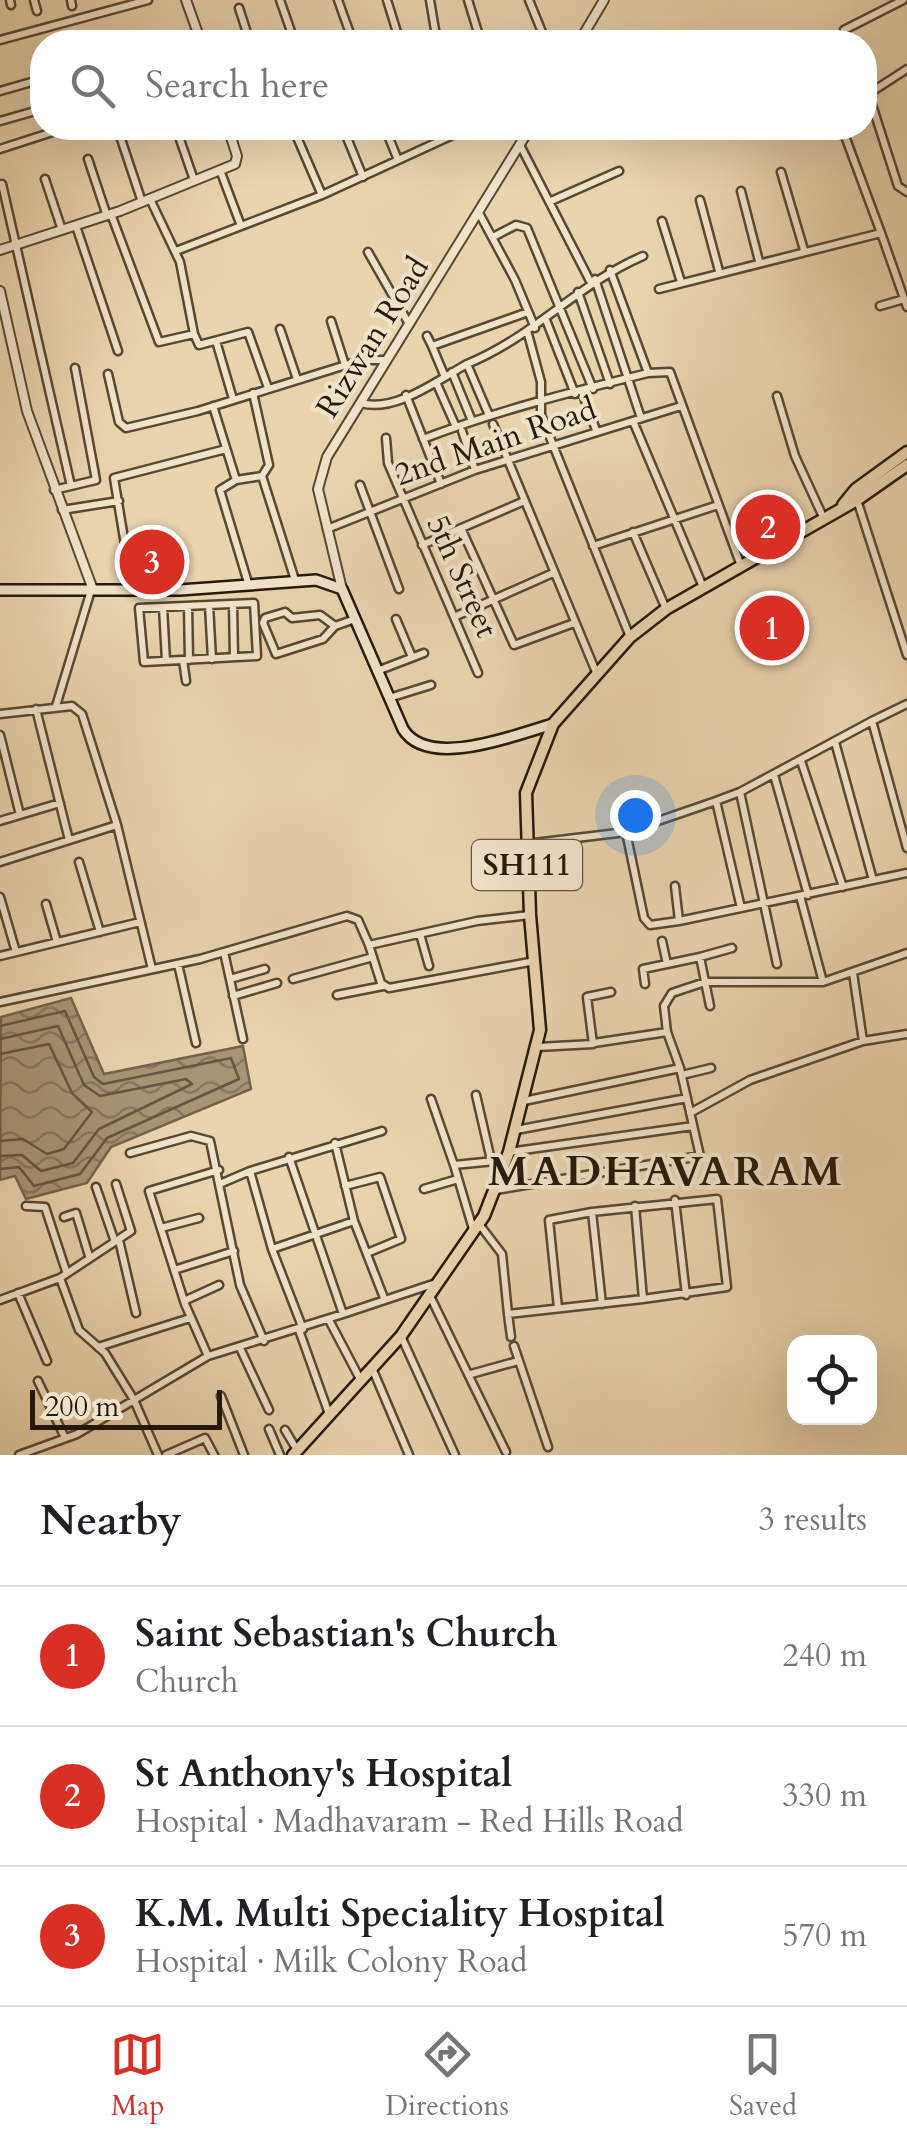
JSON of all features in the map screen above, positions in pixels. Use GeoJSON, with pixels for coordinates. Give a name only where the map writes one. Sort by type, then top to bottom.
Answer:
{"type":"FeatureCollection","features":[{"type":"Feature","properties":{"kind":"main road","name":"SH111"},"geometry":{"type":"LineString","coordinates":[[839,510],[856,489],[907,452]]}},
{"type":"Feature","properties":{"kind":"main road","name":"SH111"},"geometry":{"type":"LineString","coordinates":[[295,1452],[402,1336],[496,1190],[538,1047],[526,793],[553,724],[630,637],[666,609],[857,500],[907,465]]}},
{"type":"Feature","properties":{"kind":"main road"},"geometry":{"type":"LineString","coordinates":[[0,590],[132,586],[180,590],[316,580],[342,589],[406,735],[424,748],[484,744],[553,724]]}},
{"type":"Feature","properties":{"kind":"street"},"geometry":{"type":"LineString","coordinates":[[34,0],[36,11]]}},
{"type":"Feature","properties":{"kind":"street"},"geometry":{"type":"LineString","coordinates":[[37,30],[148,0]]}},
{"type":"Feature","properties":{"kind":"street"},"geometry":{"type":"LineString","coordinates":[[186,0],[197,30]]}},
{"type":"Feature","properties":{"kind":"street"},"geometry":{"type":"LineString","coordinates":[[280,0],[289,30]]}},
{"type":"Feature","properties":{"kind":"street"},"geometry":{"type":"LineString","coordinates":[[338,0],[349,30]]}},
{"type":"Feature","properties":{"kind":"street"},"geometry":{"type":"LineString","coordinates":[[387,0],[396,30]]}},
{"type":"Feature","properties":{"kind":"street"},"geometry":{"type":"LineString","coordinates":[[430,0],[436,30]]}},
{"type":"Feature","properties":{"kind":"street"},"geometry":{"type":"LineString","coordinates":[[468,0],[477,30]]}},
{"type":"Feature","properties":{"kind":"street"},"geometry":{"type":"LineString","coordinates":[[530,0],[541,30]]}},
{"type":"Feature","properties":{"kind":"street"},"geometry":{"type":"LineString","coordinates":[[587,30],[604,0]]}},
{"type":"Feature","properties":{"kind":"street"},"geometry":{"type":"LineString","coordinates":[[844,30],[903,0]]}},
{"type":"Feature","properties":{"kind":"street"},"geometry":{"type":"LineString","coordinates":[[239,8],[246,30]]}},
{"type":"Feature","properties":{"kind":"street"},"geometry":{"type":"LineString","coordinates":[[0,40],[30,32]]}},
{"type":"Feature","properties":{"kind":"street"},"geometry":{"type":"LineString","coordinates":[[877,88],[907,69]]}},
{"type":"Feature","properties":{"kind":"street"},"geometry":{"type":"LineString","coordinates":[[0,91],[30,82]]}},
{"type":"Feature","properties":{"kind":"street"},"geometry":{"type":"LineString","coordinates":[[0,121],[30,112]]}},
{"type":"Feature","properties":{"kind":"street"},"geometry":{"type":"LineString","coordinates":[[877,116],[898,186],[907,192]]}},
{"type":"Feature","properties":{"kind":"street"},"geometry":{"type":"LineString","coordinates":[[0,150],[30,140]]}},
{"type":"Feature","properties":{"kind":"street"},"geometry":{"type":"LineString","coordinates":[[121,140],[146,201],[176,251],[198,344],[248,332],[268,388]]}},
{"type":"Feature","properties":{"kind":"street"},"geometry":{"type":"LineString","coordinates":[[180,140],[194,180]]}},
{"type":"Feature","properties":{"kind":"street"},"geometry":{"type":"LineString","coordinates":[[0,250],[109,215],[220,170],[237,161],[231,140]]}},
{"type":"Feature","properties":{"kind":"street"},"geometry":{"type":"LineString","coordinates":[[298,140],[322,195]]}},
{"type":"Feature","properties":{"kind":"street"},"geometry":{"type":"LineString","coordinates":[[349,140],[363,177]]}},
{"type":"Feature","properties":{"kind":"street"},"geometry":{"type":"LineString","coordinates":[[390,140],[398,160]]}},
{"type":"Feature","properties":{"kind":"street"},"geometry":{"type":"LineString","coordinates":[[176,251],[322,195],[442,140]]}},
{"type":"Feature","properties":{"kind":"street","name":"Rizwan Road"},"geometry":{"type":"LineString","coordinates":[[342,589],[318,489],[322,472],[386,360],[523,140]]}},
{"type":"Feature","properties":{"kind":"street"},"geometry":{"type":"LineString","coordinates":[[846,140],[905,303],[880,306]]}},
{"type":"Feature","properties":{"kind":"street"},"geometry":{"type":"LineString","coordinates":[[520,145],[592,280],[628,379],[637,420],[704,588]]}},
{"type":"Feature","properties":{"kind":"street"},"geometry":{"type":"LineString","coordinates":[[88,160],[159,342],[194,334]]}},
{"type":"Feature","properties":{"kind":"street"},"geometry":{"type":"LineString","coordinates":[[220,170],[241,226]]}},
{"type":"Feature","properties":{"kind":"street"},"geometry":{"type":"LineString","coordinates":[[551,202],[619,170]]}},
{"type":"Feature","properties":{"kind":"street"},"geometry":{"type":"LineString","coordinates":[[781,172],[804,250]]}},
{"type":"Feature","properties":{"kind":"street"},"geometry":{"type":"LineString","coordinates":[[46,179],[62,230]]}},
{"type":"Feature","properties":{"kind":"street"},"geometry":{"type":"LineString","coordinates":[[2,184],[19,244],[71,486]]}},
{"type":"Feature","properties":{"kind":"street"},"geometry":{"type":"LineString","coordinates":[[741,191],[759,261]]}},
{"type":"Feature","properties":{"kind":"street"},"geometry":{"type":"LineString","coordinates":[[700,200],[719,271]]}},
{"type":"Feature","properties":{"kind":"street"},"geometry":{"type":"LineString","coordinates":[[479,213],[528,312],[541,382],[538,404],[630,637]]}},
{"type":"Feature","properties":{"kind":"street"},"geometry":{"type":"LineString","coordinates":[[662,221],[681,282]]}},
{"type":"Feature","properties":{"kind":"street"},"geometry":{"type":"LineString","coordinates":[[493,237],[524,225],[562,307],[593,388]]}},
{"type":"Feature","properties":{"kind":"street"},"geometry":{"type":"LineString","coordinates":[[76,226],[118,351]]}},
{"type":"Feature","properties":{"kind":"street"},"geometry":{"type":"LineString","coordinates":[[659,289],[881,233]]}},
{"type":"Feature","properties":{"kind":"street"},"geometry":{"type":"LineString","coordinates":[[368,252],[409,324]]}},
{"type":"Feature","properties":{"kind":"street"},"geometry":{"type":"LineString","coordinates":[[360,403],[380,405],[436,382],[531,331],[592,280],[643,256]]}},
{"type":"Feature","properties":{"kind":"street"},"geometry":{"type":"LineString","coordinates":[[610,270],[648,374]]}},
{"type":"Feature","properties":{"kind":"street"},"geometry":{"type":"LineString","coordinates":[[0,291],[26,411],[92,588],[56,706]]}},
{"type":"Feature","properties":{"kind":"street"},"geometry":{"type":"LineString","coordinates":[[578,292],[610,384]]}},
{"type":"Feature","properties":{"kind":"street"},"geometry":{"type":"LineString","coordinates":[[432,346],[528,312]]}},
{"type":"Feature","properties":{"kind":"street"},"geometry":{"type":"LineString","coordinates":[[330,320],[344,365]]}},
{"type":"Feature","properties":{"kind":"street"},"geometry":{"type":"LineString","coordinates":[[546,320],[596,430]]}},
{"type":"Feature","properties":{"kind":"street"},"geometry":{"type":"LineString","coordinates":[[280,330],[297,379]]}},
{"type":"Feature","properties":{"kind":"street"},"geometry":{"type":"LineString","coordinates":[[427,336],[472,421]]}},
{"type":"Feature","properties":{"kind":"street"},"geometry":{"type":"LineString","coordinates":[[216,341],[232,399]]}},
{"type":"Feature","properties":{"kind":"street"},"geometry":{"type":"LineString","coordinates":[[108,374],[122,427],[214,406],[344,365],[386,360]]}},
{"type":"Feature","properties":{"kind":"street"},"geometry":{"type":"LineString","coordinates":[[467,364],[488,413]]}},
{"type":"Feature","properties":{"kind":"street"},"geometry":{"type":"LineString","coordinates":[[54,490],[96,480],[75,368]]}},
{"type":"Feature","properties":{"kind":"street"},"geometry":{"type":"LineString","coordinates":[[424,440],[488,413],[668,371],[742,567]]}},
{"type":"Feature","properties":{"kind":"street"},"geometry":{"type":"LineString","coordinates":[[436,382],[475,470]]}},
{"type":"Feature","properties":{"kind":"street"},"geometry":{"type":"LineString","coordinates":[[249,586],[220,490],[236,480],[262,476],[270,465],[253,393]]}},
{"type":"Feature","properties":{"kind":"street"},"geometry":{"type":"LineString","coordinates":[[406,395],[441,484]]}},
{"type":"Feature","properties":{"kind":"street"},"geometry":{"type":"LineString","coordinates":[[777,396],[795,456],[824,519]]}},
{"type":"Feature","properties":{"kind":"street"},"geometry":{"type":"LineString","coordinates":[[214,406],[236,480]]}},
{"type":"Feature","properties":{"kind":"street","name":"2nd Main Road"},"geometry":{"type":"LineString","coordinates":[[327,529],[475,470],[681,406]]}},
{"type":"Feature","properties":{"kind":"street"},"geometry":{"type":"LineString","coordinates":[[493,424],[522,502],[596,672]]}},
{"type":"Feature","properties":{"kind":"street","name":"5th Street"},"geometry":{"type":"LineString","coordinates":[[386,438],[386,460],[478,673]]}},
{"type":"Feature","properties":{"kind":"street"},"geometry":{"type":"LineString","coordinates":[[132,586],[117,476],[226,449]]}},
{"type":"Feature","properties":{"kind":"street"},"geometry":{"type":"LineString","coordinates":[[262,476],[294,580]]}},
{"type":"Feature","properties":{"kind":"street"},"geometry":{"type":"LineString","coordinates":[[360,486],[398,589]]}},
{"type":"Feature","properties":{"kind":"street"},"geometry":{"type":"LineString","coordinates":[[62,510],[119,500]]}},
{"type":"Feature","properties":{"kind":"street"},"geometry":{"type":"LineString","coordinates":[[857,500],[907,655]]}},
{"type":"Feature","properties":{"kind":"street"},"geometry":{"type":"LineString","coordinates":[[422,546],[522,502]]}},
{"type":"Feature","properties":{"kind":"street"},"geometry":{"type":"LineString","coordinates":[[593,546],[718,505]]}},
{"type":"Feature","properties":{"kind":"street"},"geometry":{"type":"LineString","coordinates":[[461,528],[514,644],[574,624]]}},
{"type":"Feature","properties":{"kind":"street"},"geometry":{"type":"LineString","coordinates":[[634,532],[666,609]]}},
{"type":"Feature","properties":{"kind":"street"},"geometry":{"type":"LineString","coordinates":[[454,617],[553,573]]}},
{"type":"Feature","properties":{"kind":"street"},"geometry":{"type":"LineString","coordinates":[[197,588],[197,605]]}},
{"type":"Feature","properties":{"kind":"street"},"geometry":{"type":"LineString","coordinates":[[180,590],[186,680]]}},
{"type":"Feature","properties":{"kind":"street"},"geometry":{"type":"LineString","coordinates":[[254,603],[260,654],[144,662],[140,608],[197,605],[254,603]]}},
{"type":"Feature","properties":{"kind":"street"},"geometry":{"type":"LineString","coordinates":[[233,604],[234,658]]}},
{"type":"Feature","properties":{"kind":"street"},"geometry":{"type":"LineString","coordinates":[[163,606],[166,661]]}},
{"type":"Feature","properties":{"kind":"street"},"geometry":{"type":"LineString","coordinates":[[209,606],[212,658]]}},
{"type":"Feature","properties":{"kind":"street"},"geometry":{"type":"LineString","coordinates":[[336,626],[320,615],[303,619],[284,612],[265,618],[263,624],[276,654],[322,638],[336,626],[355,619]]}},
{"type":"Feature","properties":{"kind":"street"},"geometry":{"type":"LineString","coordinates":[[396,619],[412,657]]}},
{"type":"Feature","properties":{"kind":"street"},"geometry":{"type":"LineString","coordinates":[[378,671],[424,653]]}},
{"type":"Feature","properties":{"kind":"street"},"geometry":{"type":"LineString","coordinates":[[390,698],[430,685]]}},
{"type":"Feature","properties":{"kind":"street"},"geometry":{"type":"LineString","coordinates":[[526,844],[626,832],[740,792],[907,704]]}},
{"type":"Feature","properties":{"kind":"street"},"geometry":{"type":"LineString","coordinates":[[0,714],[56,706],[72,706],[82,714],[116,825],[152,969]]}},
{"type":"Feature","properties":{"kind":"street"},"geometry":{"type":"LineString","coordinates":[[36,709],[70,840]]}},
{"type":"Feature","properties":{"kind":"street"},"geometry":{"type":"LineString","coordinates":[[872,721],[907,848]]}},
{"type":"Feature","properties":{"kind":"street"},"geometry":{"type":"LineString","coordinates":[[0,737],[20,815]]}},
{"type":"Feature","properties":{"kind":"street"},"geometry":{"type":"LineString","coordinates":[[835,742],[873,880]]}},
{"type":"Feature","properties":{"kind":"street"},"geometry":{"type":"LineString","coordinates":[[800,761],[843,887]]}},
{"type":"Feature","properties":{"kind":"street"},"geometry":{"type":"LineString","coordinates":[[774,775],[823,982]]}},
{"type":"Feature","properties":{"kind":"street"},"geometry":{"type":"LineString","coordinates":[[740,792],[776,964]]}},
{"type":"Feature","properties":{"kind":"street"},"geometry":{"type":"LineString","coordinates":[[716,800],[741,908]]}},
{"type":"Feature","properties":{"kind":"street"},"geometry":{"type":"LineString","coordinates":[[0,821],[60,803]]}},
{"type":"Feature","properties":{"kind":"street"},"geometry":{"type":"LineString","coordinates":[[0,862],[116,825]]}},
{"type":"Feature","properties":{"kind":"street"},"geometry":{"type":"LineString","coordinates":[[626,832],[644,918],[654,925],[907,873]]}},
{"type":"Feature","properties":{"kind":"street"},"geometry":{"type":"LineString","coordinates":[[79,862],[100,932]]}},
{"type":"Feature","properties":{"kind":"street"},"geometry":{"type":"LineString","coordinates":[[675,886],[678,921]]}},
{"type":"Feature","properties":{"kind":"street"},"geometry":{"type":"LineString","coordinates":[[0,897],[16,952]]}},
{"type":"Feature","properties":{"kind":"street"},"geometry":{"type":"LineString","coordinates":[[46,904],[57,942]]}},
{"type":"Feature","properties":{"kind":"street"},"geometry":{"type":"LineString","coordinates":[[369,945],[530,915]]}},
{"type":"Feature","properties":{"kind":"street"},"geometry":{"type":"LineString","coordinates":[[0,1002],[178,964],[347,916],[358,920],[383,986]]}},
{"type":"Feature","properties":{"kind":"street"},"geometry":{"type":"LineString","coordinates":[[0,956],[140,922]]}},
{"type":"Feature","properties":{"kind":"street"},"geometry":{"type":"LineString","coordinates":[[420,934],[429,966]]}},
{"type":"Feature","properties":{"kind":"street"},"geometry":{"type":"LineString","coordinates":[[662,941],[666,964]]}},
{"type":"Feature","properties":{"kind":"street"},"geometry":{"type":"LineString","coordinates":[[645,984],[643,969],[732,948]]}},
{"type":"Feature","properties":{"kind":"street"},"geometry":{"type":"LineString","coordinates":[[224,952],[243,1039]]}},
{"type":"Feature","properties":{"kind":"street"},"geometry":{"type":"LineString","coordinates":[[496,1190],[700,1156],[681,1071],[666,1032],[666,999],[704,982],[823,982],[907,953]]}},
{"type":"Feature","properties":{"kind":"street"},"geometry":{"type":"LineString","coordinates":[[293,979],[373,957]]}},
{"type":"Feature","properties":{"kind":"street"},"geometry":{"type":"LineString","coordinates":[[700,957],[710,1006]]}},
{"type":"Feature","properties":{"kind":"street"},"geometry":{"type":"LineString","coordinates":[[337,995],[536,961]]}},
{"type":"Feature","properties":{"kind":"street"},"geometry":{"type":"LineString","coordinates":[[178,964],[196,1044]]}},
{"type":"Feature","properties":{"kind":"street"},"geometry":{"type":"LineString","coordinates":[[230,978],[266,970]]}},
{"type":"Feature","properties":{"kind":"street"},"geometry":{"type":"LineString","coordinates":[[854,973],[864,1040]]}},
{"type":"Feature","properties":{"kind":"street"},"geometry":{"type":"LineString","coordinates":[[234,996],[277,984]]}},
{"type":"Feature","properties":{"kind":"street"},"geometry":{"type":"LineString","coordinates":[[593,1044],[587,997],[611,992]]}},
{"type":"Feature","properties":{"kind":"street"},"geometry":{"type":"LineString","coordinates":[[538,1047],[593,1044],[666,1032]]}},
{"type":"Feature","properties":{"kind":"street"},"geometry":{"type":"LineString","coordinates":[[690,1113],[750,1080],[864,1040],[907,1034]]}},
{"type":"Feature","properties":{"kind":"street"},"geometry":{"type":"LineString","coordinates":[[524,1101],[712,1068]]}},
{"type":"Feature","properties":{"kind":"street"},"geometry":{"type":"LineString","coordinates":[[476,1094],[491,1160]]}},
{"type":"Feature","properties":{"kind":"street"},"geometry":{"type":"LineString","coordinates":[[516,1130],[687,1098]]}},
{"type":"Feature","properties":{"kind":"street"},"geometry":{"type":"LineString","coordinates":[[430,1099],[476,1226],[502,1254],[512,1341],[548,1447]]}},
{"type":"Feature","properties":{"kind":"street"},"geometry":{"type":"LineString","coordinates":[[454,1165],[693,1126]]}},
{"type":"Feature","properties":{"kind":"street"},"geometry":{"type":"LineString","coordinates":[[222,1183],[289,1158],[382,1131]]}},
{"type":"Feature","properties":{"kind":"street"},"geometry":{"type":"LineString","coordinates":[[130,1153],[200,1135],[210,1141],[222,1183],[240,1284],[264,1341]]}},
{"type":"Feature","properties":{"kind":"street"},"geometry":{"type":"LineString","coordinates":[[336,1143],[354,1221],[384,1298]]}},
{"type":"Feature","properties":{"kind":"street"},"geometry":{"type":"LineString","coordinates":[[289,1158],[312,1236],[343,1314]]}},
{"type":"Feature","properties":{"kind":"street"},"geometry":{"type":"LineString","coordinates":[[208,1356],[184,1301],[150,1188],[219,1170]]}},
{"type":"Feature","properties":{"kind":"street"},"geometry":{"type":"LineString","coordinates":[[250,1171],[272,1249],[330,1415]]}},
{"type":"Feature","properties":{"kind":"street"},"geometry":{"type":"LineString","coordinates":[[345,1186],[380,1176],[390,1196],[401,1239],[367,1253]]}},
{"type":"Feature","properties":{"kind":"street"},"geometry":{"type":"LineString","coordinates":[[424,1189],[458,1179]]}},
{"type":"Feature","properties":{"kind":"street"},"geometry":{"type":"LineString","coordinates":[[0,1300],[63,1274],[132,1231],[116,1184]]}},
{"type":"Feature","properties":{"kind":"street"},"geometry":{"type":"LineString","coordinates":[[96,1187],[117,1241],[136,1313]]}},
{"type":"Feature","properties":{"kind":"street"},"geometry":{"type":"LineString","coordinates":[[508,1314],[727,1288],[720,1204],[712,1196],[550,1220],[558,1308]]}},
{"type":"Feature","properties":{"kind":"street"},"geometry":{"type":"LineString","coordinates":[[675,1200],[686,1295]]}},
{"type":"Feature","properties":{"kind":"street"},"geometry":{"type":"LineString","coordinates":[[26,1206],[46,1207],[79,1330],[97,1347],[134,1400],[158,1455]]}},
{"type":"Feature","properties":{"kind":"street"},"geometry":{"type":"LineString","coordinates":[[635,1206],[643,1299]]}},
{"type":"Feature","properties":{"kind":"street"},"geometry":{"type":"LineString","coordinates":[[592,1212],[602,1304]]}},
{"type":"Feature","properties":{"kind":"street"},"geometry":{"type":"LineString","coordinates":[[64,1217],[76,1213],[89,1256]]}},
{"type":"Feature","properties":{"kind":"street"},"geometry":{"type":"LineString","coordinates":[[160,1228],[199,1218]]}},
{"type":"Feature","properties":{"kind":"street"},"geometry":{"type":"LineString","coordinates":[[272,1249],[354,1221]]}},
{"type":"Feature","properties":{"kind":"street"},"geometry":{"type":"LineString","coordinates":[[174,1270],[234,1251]]}},
{"type":"Feature","properties":{"kind":"street"},"geometry":{"type":"LineString","coordinates":[[20,1455],[65,1438],[208,1356],[301,1330],[436,1283]]}},
{"type":"Feature","properties":{"kind":"street"},"geometry":{"type":"LineString","coordinates":[[184,1301],[219,1285]]}},
{"type":"Feature","properties":{"kind":"street"},"geometry":{"type":"LineString","coordinates":[[18,1293],[47,1361]]}},
{"type":"Feature","properties":{"kind":"street"},"geometry":{"type":"LineString","coordinates":[[429,1295],[506,1452]]}},
{"type":"Feature","properties":{"kind":"street"},"geometry":{"type":"LineString","coordinates":[[97,1347],[190,1318]]}},
{"type":"Feature","properties":{"kind":"street"},"geometry":{"type":"LineString","coordinates":[[329,1320],[360,1379]]}},
{"type":"Feature","properties":{"kind":"street"},"geometry":{"type":"LineString","coordinates":[[402,1336],[455,1455]]}},
{"type":"Feature","properties":{"kind":"street"},"geometry":{"type":"LineString","coordinates":[[240,1348],[269,1410]]}},
{"type":"Feature","properties":{"kind":"street"},"geometry":{"type":"LineString","coordinates":[[471,1374],[518,1361]]}},
{"type":"Feature","properties":{"kind":"street"},"geometry":{"type":"LineString","coordinates":[[372,1367],[409,1455]]}},
{"type":"Feature","properties":{"kind":"street"},"geometry":{"type":"LineString","coordinates":[[38,1381],[65,1438]]}},
{"type":"Feature","properties":{"kind":"street"},"geometry":{"type":"LineString","coordinates":[[221,1396],[244,1455]]}},
{"type":"Feature","properties":{"kind":"street"},"geometry":{"type":"LineString","coordinates":[[269,1429],[280,1455]]}},
{"type":"Feature","properties":{"kind":"street"},"geometry":{"type":"LineString","coordinates":[[285,1430],[295,1452]]}},
{"type":"Feature","properties":{"kind":"street"},"geometry":{"type":"LineString","coordinates":[[166,1455],[205,1438],[214,1455]]}},
{"type":"Feature","properties":{"kind":"water"},"geometry":{"type":"Polygon","coordinates":[[[71,998],[104,1074],[243,1046],[251,1089],[111,1147],[87,1183],[26,1199],[15,1176],[0,1180],[1,1017],[71,998]]]}},
{"type":"Feature","properties":{"kind":"place","name":"St Anthony's Hospital"},"geometry":{"type":"Point","coordinates":[768,527]}},
{"type":"Feature","properties":{"kind":"place","name":"K.M. Multi Speciality Hospital"},"geometry":{"type":"Point","coordinates":[152,562]}},
{"type":"Feature","properties":{"kind":"place","name":"Saint Sebastian's Church"},"geometry":{"type":"Point","coordinates":[772,628]}},
{"type":"Feature","properties":{"kind":"district","name":"MADHAVARAM"},"geometry":{"type":"Point","coordinates":[666,1170]}}]}
